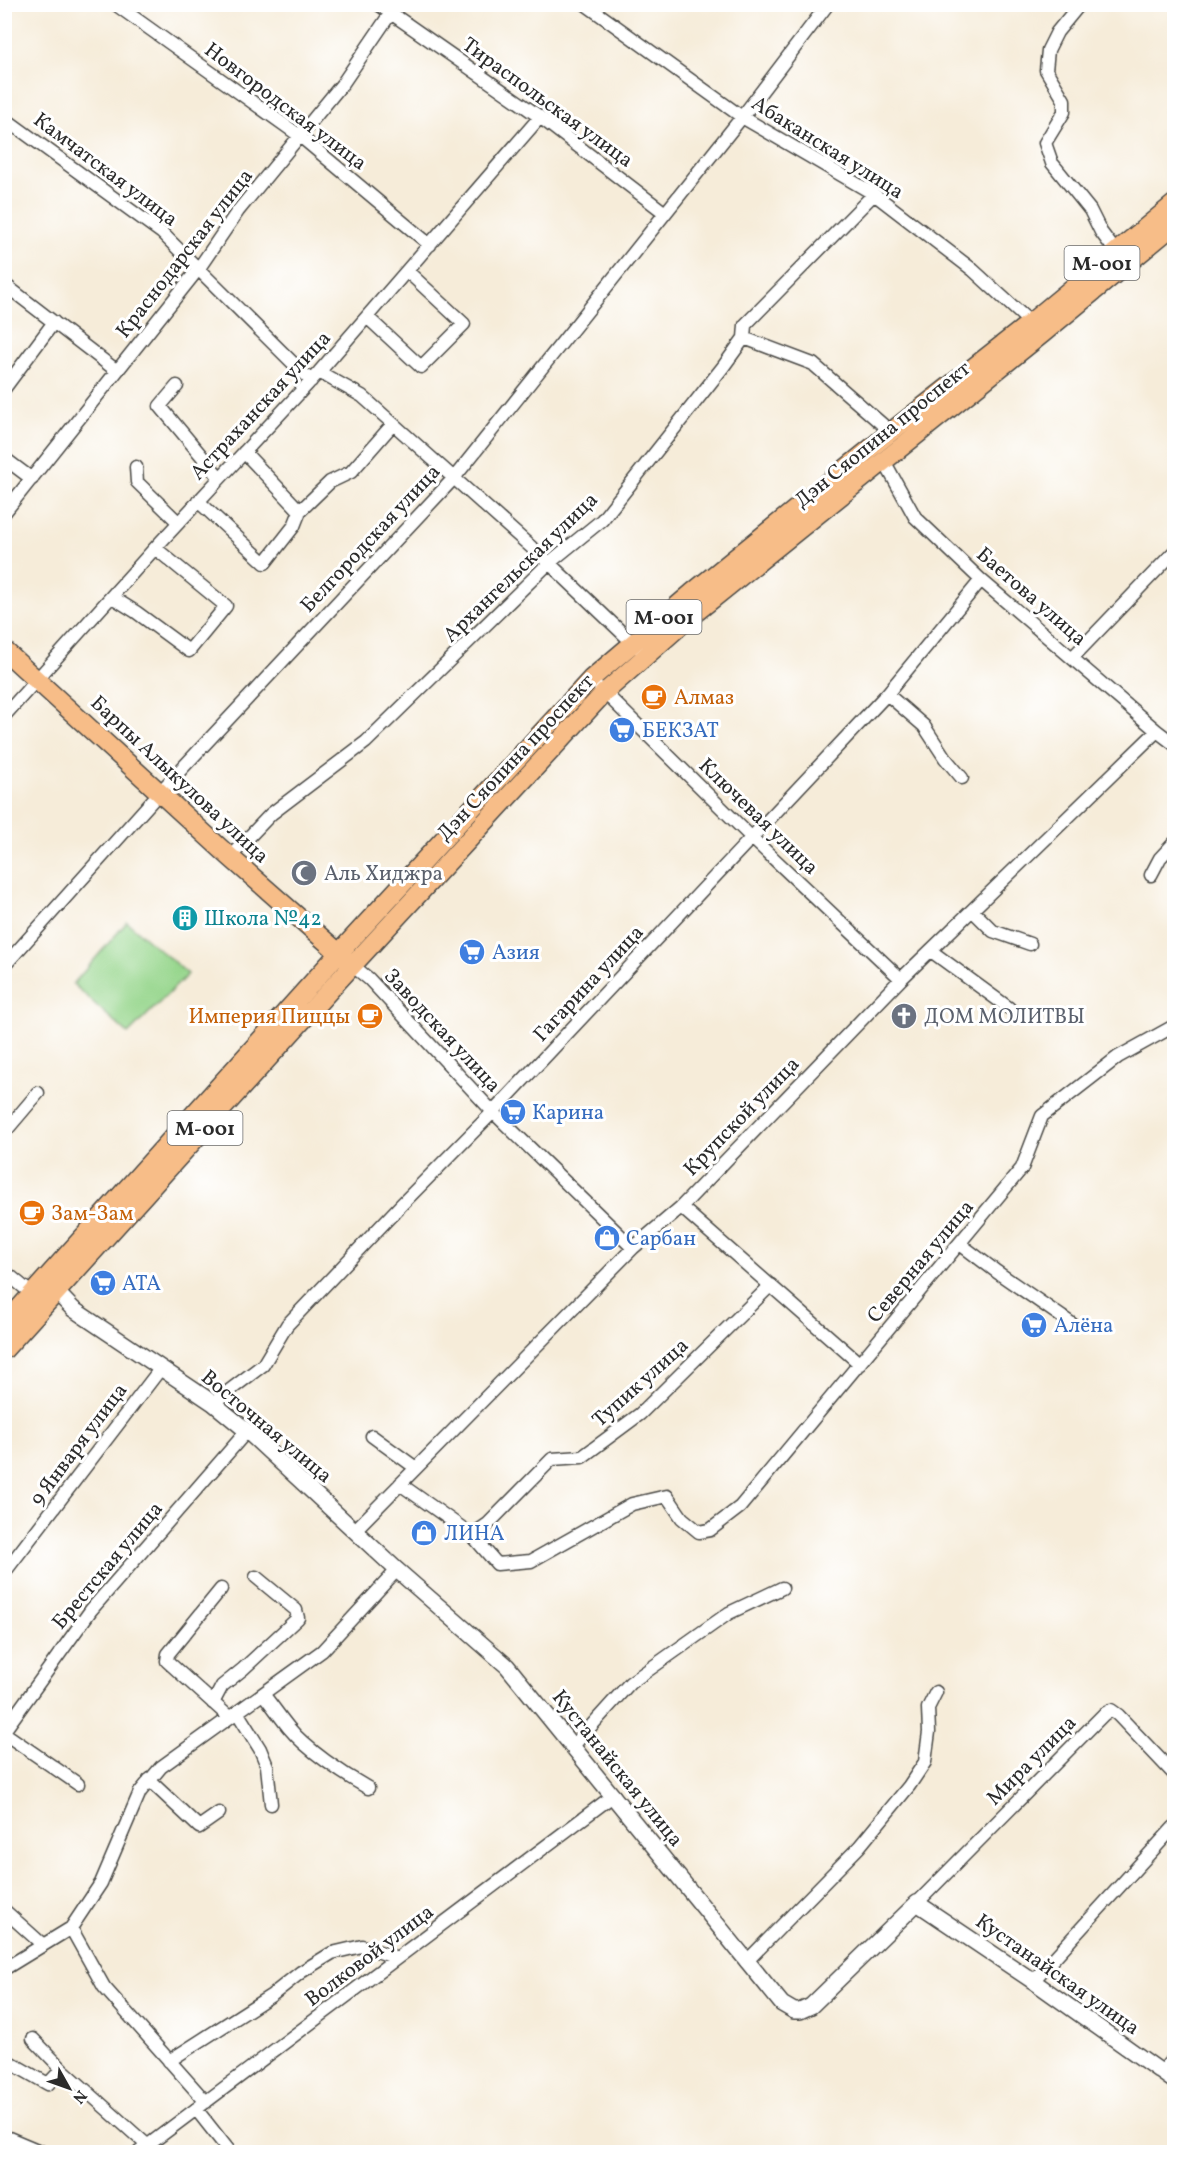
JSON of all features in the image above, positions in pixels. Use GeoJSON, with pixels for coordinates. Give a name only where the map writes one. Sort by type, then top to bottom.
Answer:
{"type":"FeatureCollection","features":[{"type":"Feature","properties":{"kind":"main road","name":"M-001"},"geometry":{"type":"LineString","coordinates":[[1036,328],[1116,252],[1174,204]]}},
{"type":"Feature","properties":{"kind":"main road","name":"M-001"},"geometry":{"type":"LineString","coordinates":[[1036,328],[1174,225]]}},
{"type":"Feature","properties":{"kind":"main road","name":"Дэн Сяопина проспект"},"geometry":{"type":"LineString","coordinates":[[4,1325],[45,1293],[604,693],[639,649],[891,432],[1036,328]]}},
{"type":"Feature","properties":{"kind":"main road","name":"Дэн Сяопина проспект"},"geometry":{"type":"LineString","coordinates":[[4,1350],[45,1293],[338,954],[591,679],[690,617],[884,461],[1036,328]]}},
{"type":"Feature","properties":{"kind":"main road","name":"Барпы Алыкулова улица"},"geometry":{"type":"LineString","coordinates":[[4,650],[230,857],[352,965]]}},
{"type":"Feature","properties":{"kind":"street","name":"Новгородская улица"},"geometry":{"type":"LineString","coordinates":[[115,4],[300,136],[430,245]]}},
{"type":"Feature","properties":{"kind":"street","name":"Тираспольская улица"},"geometry":{"type":"LineString","coordinates":[[378,4],[540,117],[665,213]]}},
{"type":"Feature","properties":{"kind":"street","name":"Абаканская улица"},"geometry":{"type":"LineString","coordinates":[[585,4],[742,117],[874,194],[973,270],[1036,328]]}},
{"type":"Feature","properties":{"kind":"street","name":"Белгородская улица"},"geometry":{"type":"LineString","coordinates":[[4,966],[160,792],[454,478],[742,117],[828,4]]}},
{"type":"Feature","properties":{"kind":"street"},"geometry":{"type":"LineString","coordinates":[[1080,4],[1057,32],[1048,50],[1046,70],[1064,100],[1064,112],[1045,143],[1052,163],[1090,210],[1101,232],[1116,252]]}},
{"type":"Feature","properties":{"kind":"street","name":"Краснодарская улица"},"geometry":{"type":"LineString","coordinates":[[4,513],[199,268],[238,211],[343,83],[390,14]]}},
{"type":"Feature","properties":{"kind":"street","name":"Астраханская улица"},"geometry":{"type":"LineString","coordinates":[[4,716],[178,522],[315,376],[540,117]]}},
{"type":"Feature","properties":{"kind":"street","name":"Камчатская улица"},"geometry":{"type":"LineString","coordinates":[[4,118],[162,233],[315,376],[362,396],[549,563],[639,649]]}},
{"type":"Feature","properties":{"kind":"street","name":"Архангельская улица"},"geometry":{"type":"LineString","coordinates":[[230,857],[271,814],[366,742],[549,563],[602,520],[723,367],[744,338],[745,325],[874,194]]}},
{"type":"Feature","properties":{"kind":"street"},"geometry":{"type":"LineString","coordinates":[[367,317],[421,367],[464,324],[407,271]]}},
{"type":"Feature","properties":{"kind":"street"},"geometry":{"type":"LineString","coordinates":[[4,284],[117,370]]}},
{"type":"Feature","properties":{"kind":"street"},"geometry":{"type":"LineString","coordinates":[[4,389],[54,322]]}},
{"type":"Feature","properties":{"kind":"street"},"geometry":{"type":"LineString","coordinates":[[744,338],[813,364],[891,432]]}},
{"type":"Feature","properties":{"kind":"street"},"geometry":{"type":"LineString","coordinates":[[177,386],[160,406],[220,478]]}},
{"type":"Feature","properties":{"kind":"street"},"geometry":{"type":"LineString","coordinates":[[198,501],[265,563],[294,526],[300,511],[330,482],[351,472],[393,423]]}},
{"type":"Feature","properties":{"kind":"street"},"geometry":{"type":"LineString","coordinates":[[244,452],[300,511]]}},
{"type":"Feature","properties":{"kind":"street"},"geometry":{"type":"LineString","coordinates":[[4,458],[32,479]]}},
{"type":"Feature","properties":{"kind":"street","name":"Баетова улица"},"geometry":{"type":"LineString","coordinates":[[884,461],[915,518],[981,580],[1174,744]]}},
{"type":"Feature","properties":{"kind":"street"},"geometry":{"type":"LineString","coordinates":[[136,467],[137,482],[178,522]]}},
{"type":"Feature","properties":{"kind":"street"},"geometry":{"type":"LineString","coordinates":[[112,597],[189,651],[226,606],[155,548]]}},
{"type":"Feature","properties":{"kind":"street"},"geometry":{"type":"LineString","coordinates":[[1073,657],[1174,552]]}},
{"type":"Feature","properties":{"kind":"street","name":"Гагарина улица"},"geometry":{"type":"LineString","coordinates":[[213,1403],[263,1365],[287,1326],[493,1112],[887,694],[981,580]]}},
{"type":"Feature","properties":{"kind":"street","name":"Ключевая улица"},"geometry":{"type":"LineString","coordinates":[[591,679],[752,838],[901,979]]}},
{"type":"Feature","properties":{"kind":"street"},"geometry":{"type":"LineString","coordinates":[[887,694],[924,726],[945,759],[962,778]]}},
{"type":"Feature","properties":{"kind":"street","name":"Крупской улица"},"geometry":{"type":"LineString","coordinates":[[355,1530],[633,1248],[681,1207],[901,979],[1157,731]]}},
{"type":"Feature","properties":{"kind":"street"},"geometry":{"type":"LineString","coordinates":[[1151,875],[1160,858],[1174,843]]}},
{"type":"Feature","properties":{"kind":"street"},"geometry":{"type":"LineString","coordinates":[[973,911],[993,931],[1030,944]]}},
{"type":"Feature","properties":{"kind":"street"},"geometry":{"type":"LineString","coordinates":[[931,951],[1009,1008]]}},
{"type":"Feature","properties":{"kind":"street","name":"Заводская улица"},"geometry":{"type":"LineString","coordinates":[[352,965],[369,979],[493,1112],[633,1248]]}},
{"type":"Feature","properties":{"kind":"street","name":"Северная улица"},"geometry":{"type":"LineString","coordinates":[[472,1535],[497,1564],[531,1561],[632,1504],[667,1496],[682,1518],[699,1532],[710,1530],[740,1507],[1022,1168],[1042,1116],[1118,1057],[1174,1026]]}},
{"type":"Feature","properties":{"kind":"street"},"geometry":{"type":"LineString","coordinates":[[4,1133],[38,1093]]}},
{"type":"Feature","properties":{"kind":"street"},"geometry":{"type":"LineString","coordinates":[[681,1207],[860,1364]]}},
{"type":"Feature","properties":{"kind":"street"},"geometry":{"type":"LineString","coordinates":[[960,1244],[1072,1324]]}},
{"type":"Feature","properties":{"kind":"street"},"geometry":{"type":"LineString","coordinates":[[4,1271],[45,1293]]}},
{"type":"Feature","properties":{"kind":"street","name":"Тупик улица"},"geometry":{"type":"LineString","coordinates":[[472,1535],[488,1524],[552,1459],[582,1457],[640,1414],[771,1286]]}},
{"type":"Feature","properties":{"kind":"street","name":"Восточная улица"},"geometry":{"type":"LineString","coordinates":[[45,1293],[73,1309],[213,1403],[247,1431],[397,1570]]}},
{"type":"Feature","properties":{"kind":"street","name":"9 Января улица"},"geometry":{"type":"LineString","coordinates":[[4,1573],[161,1368]]}},
{"type":"Feature","properties":{"kind":"street","name":"Брестская улица"},"geometry":{"type":"LineString","coordinates":[[4,1732],[91,1610],[247,1431]]}},
{"type":"Feature","properties":{"kind":"street"},"geometry":{"type":"LineString","coordinates":[[372,1436],[416,1468]]}},
{"type":"Feature","properties":{"kind":"street"},"geometry":{"type":"LineString","coordinates":[[400,1484],[472,1535]]}},
{"type":"Feature","properties":{"kind":"street"},"geometry":{"type":"LineString","coordinates":[[4,1969],[71,1928],[101,1883],[140,1792],[161,1767],[322,1651],[397,1570]]}},
{"type":"Feature","properties":{"kind":"street","name":"Кустанайская улица"},"geometry":{"type":"LineString","coordinates":[[397,1570],[507,1665],[614,1795],[746,1962],[788,2009],[800,2011],[811,2006],[916,1903],[1033,1981],[1168,2076]]}},
{"type":"Feature","properties":{"kind":"street"},"geometry":{"type":"LineString","coordinates":[[213,1702],[222,1686],[243,1670],[298,1618],[297,1610],[256,1576]]}},
{"type":"Feature","properties":{"kind":"street"},"geometry":{"type":"LineString","coordinates":[[221,1588],[168,1654],[166,1660],[213,1702],[233,1714],[260,1749],[267,1766],[272,1804]]}},
{"type":"Feature","properties":{"kind":"street"},"geometry":{"type":"LineString","coordinates":[[573,1746],[630,1683],[729,1613],[782,1588]]}},
{"type":"Feature","properties":{"kind":"street"},"geometry":{"type":"LineString","coordinates":[[746,1962],[859,1847],[909,1786],[925,1762],[929,1732],[928,1708],[936,1692]]}},
{"type":"Feature","properties":{"kind":"street"},"geometry":{"type":"LineString","coordinates":[[263,1694],[290,1730],[324,1759],[368,1788]]}},
{"type":"Feature","properties":{"kind":"street","name":"Мира улица"},"geometry":{"type":"LineString","coordinates":[[916,1903],[1104,1714],[1111,1710],[1174,1774]]}},
{"type":"Feature","properties":{"kind":"street"},"geometry":{"type":"LineString","coordinates":[[4,1732],[78,1784]]}},
{"type":"Feature","properties":{"kind":"street"},"geometry":{"type":"LineString","coordinates":[[149,1780],[199,1827],[219,1813]]}},
{"type":"Feature","properties":{"kind":"street","name":"Волковой улица"},"geometry":{"type":"LineString","coordinates":[[33,2038],[144,2149],[614,1795]]}},
{"type":"Feature","properties":{"kind":"street"},"geometry":{"type":"LineString","coordinates":[[1033,1981],[1174,1827]]}},
{"type":"Feature","properties":{"kind":"street"},"geometry":{"type":"LineString","coordinates":[[4,1910],[43,1945]]}},
{"type":"Feature","properties":{"kind":"street"},"geometry":{"type":"LineString","coordinates":[[71,1928],[104,1987],[169,2061],[201,2105],[230,2152]]}},
{"type":"Feature","properties":{"kind":"street"},"geometry":{"type":"LineString","coordinates":[[169,2061],[272,1995],[301,1972],[332,1953],[362,1946],[397,1958]]}},
{"type":"Feature","properties":{"kind":"street"},"geometry":{"type":"LineString","coordinates":[[1168,2076],[1174,2057]]}},
{"type":"Feature","properties":{"kind":"street"},"geometry":{"type":"LineString","coordinates":[[4,2059],[48,2084],[62,2069]]}},
{"type":"Feature","properties":{"kind":"street"},"geometry":{"type":"LineString","coordinates":[[4,2136],[42,2152]]}},
{"type":"Feature","properties":{"kind":"green space"},"geometry":{"type":"Polygon","coordinates":[[[127,922],[188,974],[128,1034],[73,984],[127,922]]]}},
{"type":"Feature","properties":{"kind":"place","name":"Алмаз"},"geometry":{"type":"Point","coordinates":[654,697]}},
{"type":"Feature","properties":{"kind":"place","name":"БЕКЗАТ"},"geometry":{"type":"Point","coordinates":[622,730]}},
{"type":"Feature","properties":{"kind":"place","name":"Аль Хиджра"},"geometry":{"type":"Point","coordinates":[304,873]}},
{"type":"Feature","properties":{"kind":"place","name":"Школа №42"},"geometry":{"type":"Point","coordinates":[185,918]}},
{"type":"Feature","properties":{"kind":"place","name":"Азия"},"geometry":{"type":"Point","coordinates":[472,952]}},
{"type":"Feature","properties":{"kind":"place","name":"Империя Пиццы"},"geometry":{"type":"Point","coordinates":[370,1016]}},
{"type":"Feature","properties":{"kind":"place","name":"ДОМ МОЛИТВЫ"},"geometry":{"type":"Point","coordinates":[904,1016]}},
{"type":"Feature","properties":{"kind":"place","name":"Карина"},"geometry":{"type":"Point","coordinates":[513,1112]}},
{"type":"Feature","properties":{"kind":"place","name":"Зам-Зам"},"geometry":{"type":"Point","coordinates":[32,1213]}},
{"type":"Feature","properties":{"kind":"place","name":"Сарбан"},"geometry":{"type":"Point","coordinates":[607,1238]}},
{"type":"Feature","properties":{"kind":"place","name":"АТА"},"geometry":{"type":"Point","coordinates":[103,1283]}},
{"type":"Feature","properties":{"kind":"place","name":"Алёна"},"geometry":{"type":"Point","coordinates":[1034,1325]}},
{"type":"Feature","properties":{"kind":"place","name":"ЛИНА"},"geometry":{"type":"Point","coordinates":[424,1533]}}]}
